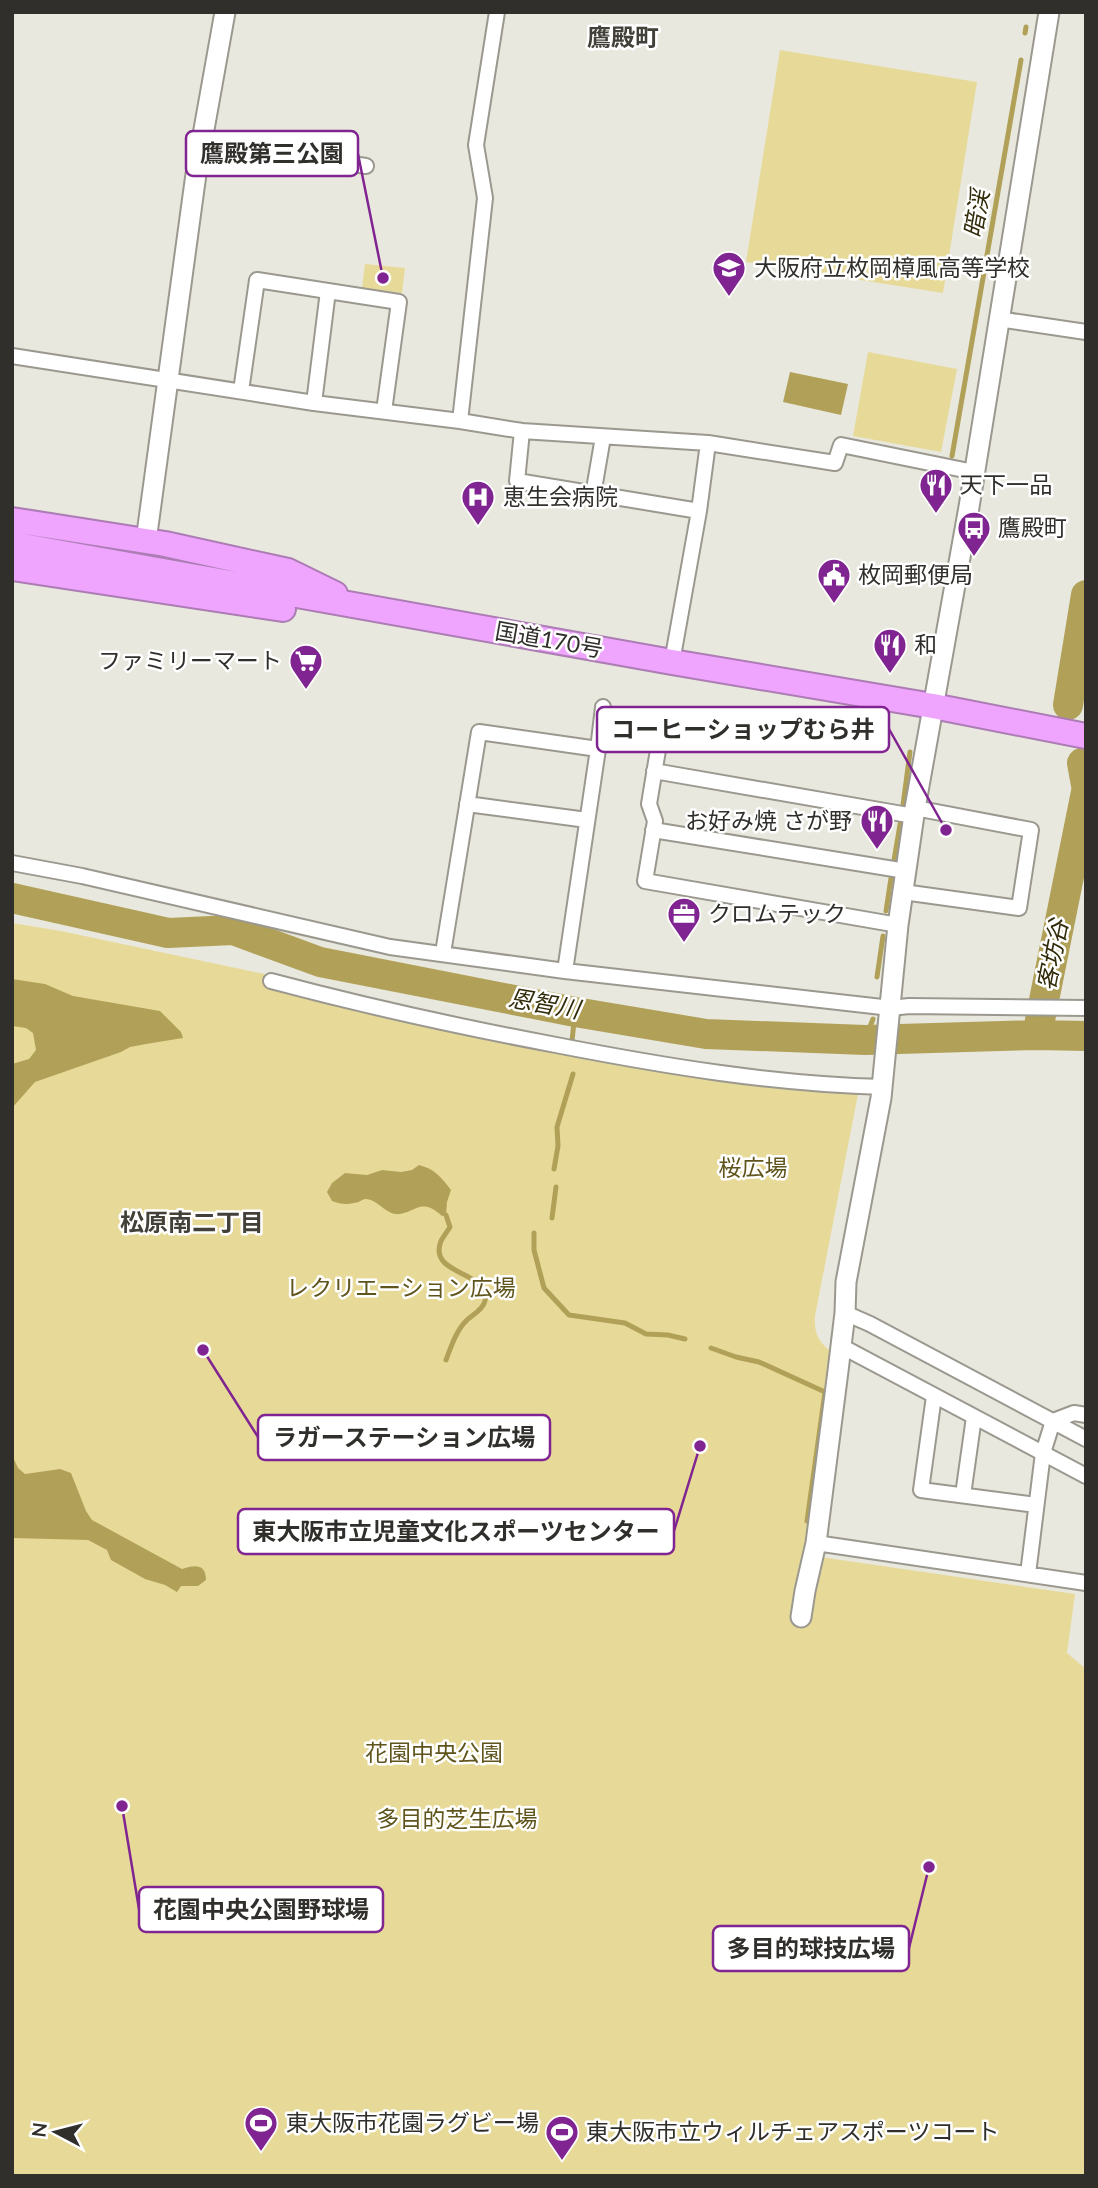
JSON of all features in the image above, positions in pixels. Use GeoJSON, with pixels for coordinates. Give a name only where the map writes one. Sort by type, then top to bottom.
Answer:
{"type":"FeatureCollection","features":[{"type":"Feature","properties":{"kind":"highway"},"geometry":{"type":"LineString","coordinates":[[12,520],[146,541],[288,571],[357,606]]}},
{"type":"Feature","properties":{"kind":"highway","name":"国道170号"},"geometry":{"type":"LineString","coordinates":[[14,552],[357,606],[933,706],[1086,736]]}},
{"type":"Feature","properties":{"kind":"street"},"geometry":{"type":"LineString","coordinates":[[146,541],[201,142],[225,12]]}},
{"type":"Feature","properties":{"kind":"street"},"geometry":{"type":"LineString","coordinates":[[460,421],[485,198],[476,145],[497,12]]}},
{"type":"Feature","properties":{"kind":"street"},"geometry":{"type":"LineString","coordinates":[[801,1617],[816,1543],[845,1313],[846,1282],[883,1082],[898,925],[906,871],[974,472],[1045,13]]}},
{"type":"Feature","properties":{"kind":"street"},"geometry":{"type":"LineString","coordinates":[[201,142],[366,166]]}},
{"type":"Feature","properties":{"kind":"street"},"geometry":{"type":"LineString","coordinates":[[241,391],[257,280],[399,302],[384,411]]}},
{"type":"Feature","properties":{"kind":"street"},"geometry":{"type":"LineString","coordinates":[[313,403],[328,291]]}},
{"type":"Feature","properties":{"kind":"street"},"geometry":{"type":"LineString","coordinates":[[998,319],[1086,332]]}},
{"type":"Feature","properties":{"kind":"street"},"geometry":{"type":"LineString","coordinates":[[12,356],[313,403],[460,421],[523,432],[708,443],[835,463],[841,445],[974,472]]}},
{"type":"Feature","properties":{"kind":"street"},"geometry":{"type":"LineString","coordinates":[[523,432],[517,481],[699,511]]}},
{"type":"Feature","properties":{"kind":"street"},"geometry":{"type":"LineString","coordinates":[[593,495],[603,437]]}},
{"type":"Feature","properties":{"kind":"street"},"geometry":{"type":"LineString","coordinates":[[672,662],[699,511],[708,443]]}},
{"type":"Feature","properties":{"kind":"street"},"geometry":{"type":"LineString","coordinates":[[565,971],[603,707]]}},
{"type":"Feature","properties":{"kind":"street"},"geometry":{"type":"LineString","coordinates":[[443,953],[479,732],[598,749]]}},
{"type":"Feature","properties":{"kind":"street"},"geometry":{"type":"LineString","coordinates":[[660,737],[649,804],[655,821],[645,881],[898,925]]}},
{"type":"Feature","properties":{"kind":"street"},"geometry":{"type":"LineString","coordinates":[[654,771],[1031,830],[1019,908],[903,892]]}},
{"type":"Feature","properties":{"kind":"street"},"geometry":{"type":"LineString","coordinates":[[467,804],[587,820]]}},
{"type":"Feature","properties":{"kind":"street"},"geometry":{"type":"LineString","coordinates":[[653,831],[906,871]]}},
{"type":"Feature","properties":{"kind":"street"},"geometry":{"type":"LineString","coordinates":[[12,863],[82,876],[390,947],[565,971],[890,1012],[909,1006],[1086,1008]]}},
{"type":"Feature","properties":{"kind":"street"},"geometry":{"type":"LineString","coordinates":[[271,981],[450,1025],[646,1063],[787,1082],[883,1082]]}},
{"type":"Feature","properties":{"kind":"street"},"geometry":{"type":"LineString","coordinates":[[845,1313],[1086,1439]]}},
{"type":"Feature","properties":{"kind":"street"},"geometry":{"type":"LineString","coordinates":[[841,1346],[1086,1476]]}},
{"type":"Feature","properties":{"kind":"street"},"geometry":{"type":"LineString","coordinates":[[933,1396],[921,1490],[1036,1505]]}},
{"type":"Feature","properties":{"kind":"street"},"geometry":{"type":"LineString","coordinates":[[1053,1421],[1074,1413],[1086,1415]]}},
{"type":"Feature","properties":{"kind":"street"},"geometry":{"type":"LineString","coordinates":[[963,1495],[974,1417]]}},
{"type":"Feature","properties":{"kind":"street"},"geometry":{"type":"LineString","coordinates":[[1028,1574],[1043,1453],[1053,1421]]}},
{"type":"Feature","properties":{"kind":"street"},"geometry":{"type":"LineString","coordinates":[[816,1543],[1086,1583]]}},
{"type":"Feature","properties":{"kind":"green space"},"geometry":{"type":"Polygon","coordinates":[[[780,50],[977,82],[943,293],[746,262],[780,50]]]}},
{"type":"Feature","properties":{"kind":"green space"},"geometry":{"type":"Polygon","coordinates":[[[365,264],[405,268],[402,293],[362,288],[365,264]]]}},
{"type":"Feature","properties":{"kind":"green space"},"geometry":{"type":"Polygon","coordinates":[[[868,352],[957,369],[941,452],[853,436],[868,352]]]}},
{"type":"Feature","properties":{"kind":"green space","name":"花園中央公園"},"geometry":{"type":"Polygon","coordinates":[[[12,923],[312,984],[585,1057],[652,1071],[858,1094],[815,1316],[818,1337],[833,1353],[807,1555],[1075,1594],[1067,1653],[1086,1669],[1086,2176],[12,2176],[12,923]]]}},
{"type":"Feature","properties":{"kind":"shaded area"},"geometry":{"type":"Polygon","coordinates":[[[790,372],[848,384],[841,415],[783,402],[790,372]]]}},
{"type":"Feature","properties":{"kind":"shaded area"},"geometry":{"type":"Polygon","coordinates":[[[12,979],[45,984],[73,996],[160,1011],[181,1032],[183,1038],[130,1047],[35,1082],[12,1108],[12,1064],[29,1059],[36,1050],[33,1033],[26,1028],[12,1026],[12,979]]]}},
{"type":"Feature","properties":{"kind":"shaded area"},"geometry":{"type":"Polygon","coordinates":[[[419,1165],[437,1174],[451,1190],[446,1215],[442,1216],[428,1207],[395,1214],[365,1199],[348,1204],[332,1201],[327,1192],[332,1183],[345,1173],[367,1175],[382,1170],[401,1172],[412,1170],[419,1165]]]}},
{"type":"Feature","properties":{"kind":"shaded area"},"geometry":{"type":"Polygon","coordinates":[[[12,1455],[18,1468],[25,1474],[60,1469],[71,1473],[92,1520],[182,1569],[195,1566],[202,1568],[206,1580],[198,1586],[181,1586],[177,1592],[145,1579],[111,1560],[107,1550],[88,1540],[12,1538],[12,1455]]]}},
{"type":"Feature","properties":{"kind":"waterway","name":"暗渓"},"geometry":{"type":"LineString","coordinates":[[1025,33],[1026,27]]}},
{"type":"Feature","properties":{"kind":"waterway","name":"暗渓"},"geometry":{"type":"LineString","coordinates":[[952,456],[1021,60]]}},
{"type":"Feature","properties":{"kind":"waterway","name":"客坊谷"},"geometry":{"type":"LineString","coordinates":[[1068,705],[1086,595]]}},
{"type":"Feature","properties":{"kind":"waterway","name":"暗渓"},"geometry":{"type":"LineString","coordinates":[[903,805],[910,752]]}},
{"type":"Feature","properties":{"kind":"waterway","name":"客坊谷"},"geometry":{"type":"LineString","coordinates":[[1082,763],[1086,785]]}},
{"type":"Feature","properties":{"kind":"waterway","name":"客坊谷"},"geometry":{"type":"LineString","coordinates":[[1037,1035],[1086,792]]}},
{"type":"Feature","properties":{"kind":"waterway","name":"暗渓"},"geometry":{"type":"LineString","coordinates":[[894,860],[901,819]]}},
{"type":"Feature","properties":{"kind":"waterway","name":"暗渓"},"geometry":{"type":"LineString","coordinates":[[886,911],[891,878]]}},
{"type":"Feature","properties":{"kind":"waterway","name":"恩智川"},"geometry":{"type":"LineString","coordinates":[[12,898],[168,933],[233,930],[320,962],[575,1012],[706,1034],[865,1040],[1086,1036]]}},
{"type":"Feature","properties":{"kind":"waterway","name":"暗渓"},"geometry":{"type":"LineString","coordinates":[[877,977],[883,936]]}},
{"type":"Feature","properties":{"kind":"waterway"},"geometry":{"type":"LineString","coordinates":[[572,1041],[575,1012]]}},
{"type":"Feature","properties":{"kind":"waterway","name":"暗渓"},"geometry":{"type":"LineString","coordinates":[[865,1040],[873,1019]]}},
{"type":"Feature","properties":{"kind":"waterway"},"geometry":{"type":"LineString","coordinates":[[554,1169],[558,1146],[557,1127],[573,1074]]}},
{"type":"Feature","properties":{"kind":"waterway"},"geometry":{"type":"LineString","coordinates":[[552,1218],[556,1187]]}},
{"type":"Feature","properties":{"kind":"waterway"},"geometry":{"type":"LineString","coordinates":[[446,1215],[450,1227],[441,1241],[439,1252],[443,1261],[479,1284],[485,1291],[485,1301],[480,1310],[459,1329],[446,1360]]}},
{"type":"Feature","properties":{"kind":"waterway"},"geometry":{"type":"LineString","coordinates":[[534,1233],[534,1250],[544,1288],[569,1315],[625,1323],[646,1334],[685,1339]]}},
{"type":"Feature","properties":{"kind":"waterway"},"geometry":{"type":"LineString","coordinates":[[711,1348],[759,1362],[825,1392],[807,1521]]}},
{"type":"Feature","properties":{"kind":"place","name":"鷹殿第三公園"},"geometry":{"type":"Point","coordinates":[383,278]}},
{"type":"Feature","properties":{"kind":"place","name":"大阪府立枚岡樟風高等学校"},"geometry":{"type":"Point","coordinates":[729,298]}},
{"type":"Feature","properties":{"kind":"place","name":"天下一品"},"geometry":{"type":"Point","coordinates":[936,515]}},
{"type":"Feature","properties":{"kind":"place","name":"恵生会病院"},"geometry":{"type":"Point","coordinates":[478,527]}},
{"type":"Feature","properties":{"kind":"place","name":"鷹殿町"},"geometry":{"type":"Point","coordinates":[974,558]}},
{"type":"Feature","properties":{"kind":"place","name":"枚岡郵便局"},"geometry":{"type":"Point","coordinates":[834,605]}},
{"type":"Feature","properties":{"kind":"place","name":"和"},"geometry":{"type":"Point","coordinates":[890,675]}},
{"type":"Feature","properties":{"kind":"place","name":"ファミリーマート"},"geometry":{"type":"Point","coordinates":[306,691]}},
{"type":"Feature","properties":{"kind":"place","name":"コーヒーショップむら井"},"geometry":{"type":"Point","coordinates":[946,830]}},
{"type":"Feature","properties":{"kind":"place","name":"お好み焼 さが野"},"geometry":{"type":"Point","coordinates":[877,851]}},
{"type":"Feature","properties":{"kind":"place","name":"クロムテック"},"geometry":{"type":"Point","coordinates":[684,944]}},
{"type":"Feature","properties":{"kind":"place","name":"ラガーステーション広場"},"geometry":{"type":"Point","coordinates":[203,1350]}},
{"type":"Feature","properties":{"kind":"place","name":"東大阪市立児童文化スポーツセンター"},"geometry":{"type":"Point","coordinates":[700,1446]}},
{"type":"Feature","properties":{"kind":"place","name":"花園中央公園野球場"},"geometry":{"type":"Point","coordinates":[122,1806]}},
{"type":"Feature","properties":{"kind":"place","name":"多目的球技広場"},"geometry":{"type":"Point","coordinates":[929,1867]}},
{"type":"Feature","properties":{"kind":"place","name":"東大阪市花園ラグビー場"},"geometry":{"type":"Point","coordinates":[261,2153]}},
{"type":"Feature","properties":{"kind":"place","name":"東大阪市立ウィルチェアスポーツコート"},"geometry":{"type":"Point","coordinates":[562,2162]}},
{"type":"Feature","properties":{"kind":"district","name":"鷹殿町"},"geometry":{"type":"Point","coordinates":[623,38]}},
{"type":"Feature","properties":{"kind":"district","name":"松原南二丁目"},"geometry":{"type":"Point","coordinates":[192,1223]}},
{"type":"Feature","properties":{"kind":"park label","name":"桜広場"},"geometry":{"type":"Point","coordinates":[753,1168]}},
{"type":"Feature","properties":{"kind":"park label","name":"レクリエーション広場"},"geometry":{"type":"Point","coordinates":[401,1288]}},
{"type":"Feature","properties":{"kind":"park label","name":"多目的芝生広場"},"geometry":{"type":"Point","coordinates":[457,1819]}}]}
